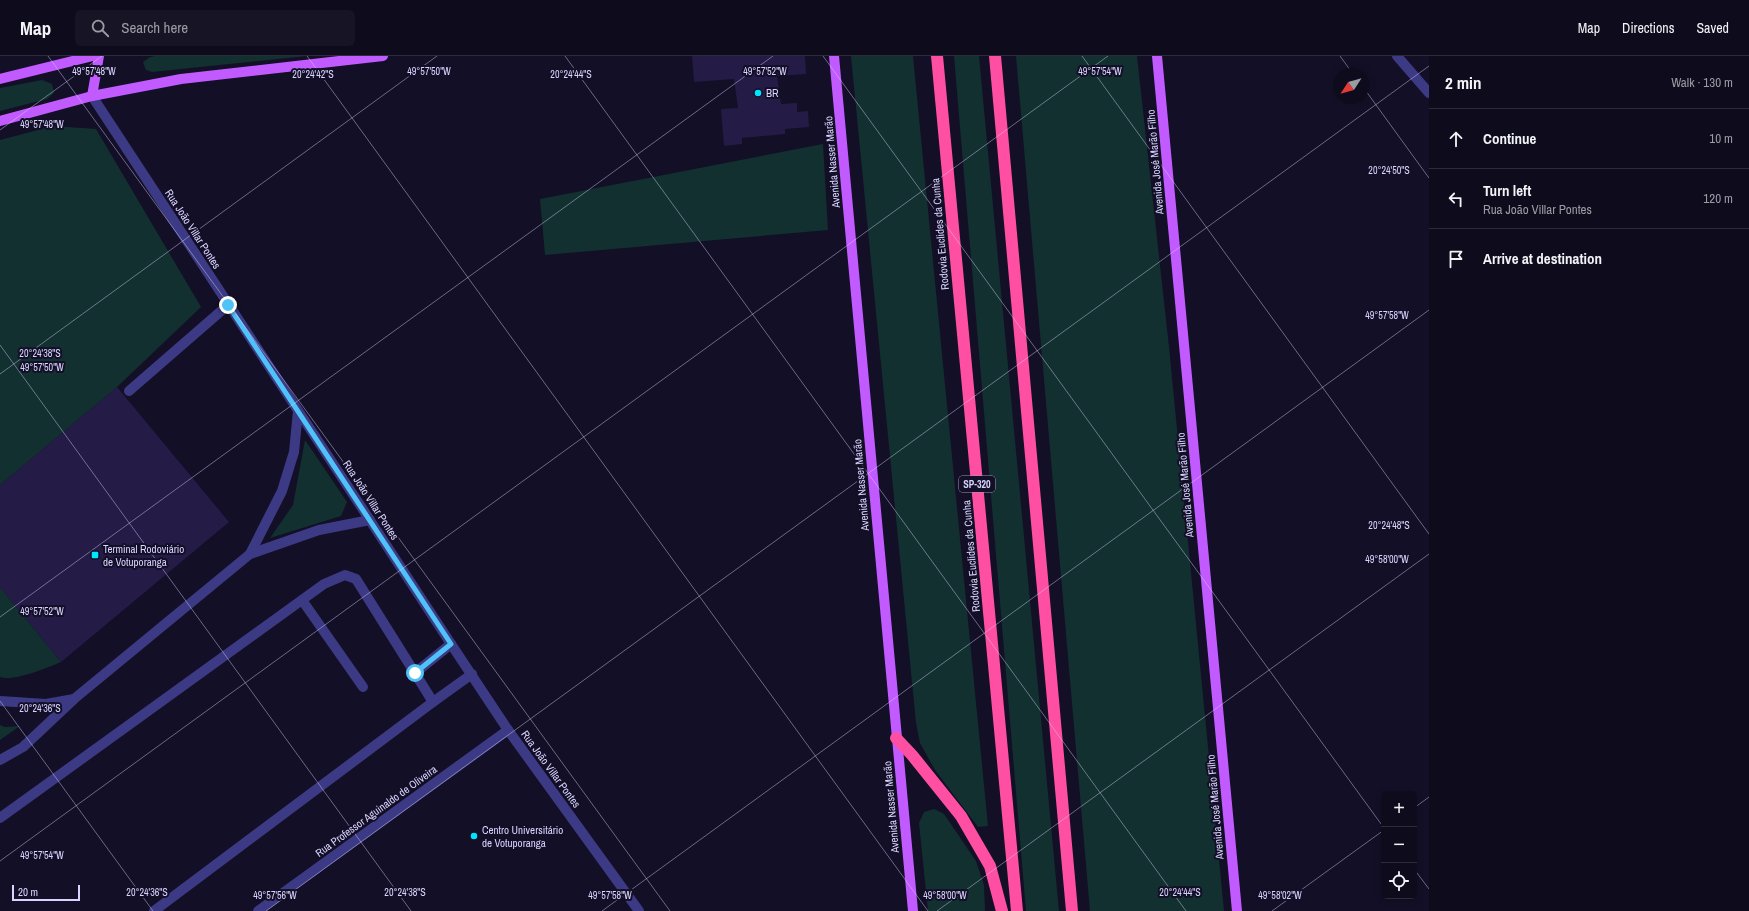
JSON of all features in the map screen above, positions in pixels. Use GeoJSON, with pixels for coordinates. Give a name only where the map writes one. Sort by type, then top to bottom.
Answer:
{"type":"FeatureCollection","features":[{"type":"Feature","properties":{"kind":"highway","name":"Rodovia Euclides da Cunha"},"geometry":{"type":"LineString","coordinates":[[937,56],[1017,911]]}},
{"type":"Feature","properties":{"kind":"highway"},"geometry":{"type":"LineString","coordinates":[[995,56],[1072,911]]}},
{"type":"Feature","properties":{"kind":"highway"},"geometry":{"type":"LineString","coordinates":[[896,738],[912,755],[961,816],[990,866],[1002,911]]}},
{"type":"Feature","properties":{"kind":"main road"},"geometry":{"type":"LineString","coordinates":[[0,80],[93,56]]}},
{"type":"Feature","properties":{"kind":"main road"},"geometry":{"type":"LineString","coordinates":[[92,96],[99,56]]}},
{"type":"Feature","properties":{"kind":"main road"},"geometry":{"type":"LineString","coordinates":[[0,120],[92,96],[181,79],[383,56]]}},
{"type":"Feature","properties":{"kind":"main road","name":"Avenida Nasser Marão"},"geometry":{"type":"LineString","coordinates":[[834,56],[912,911]]}},
{"type":"Feature","properties":{"kind":"main road","name":"Avenida José Marão Filho"},"geometry":{"type":"LineString","coordinates":[[1157,56],[1237,911]]}},
{"type":"Feature","properties":{"kind":"street"},"geometry":{"type":"LineString","coordinates":[[1397,56],[1429,93]]}},
{"type":"Feature","properties":{"kind":"street","name":"Rua João Villar Pontes"},"geometry":{"type":"LineString","coordinates":[[92,96],[508,730],[639,911]]}},
{"type":"Feature","properties":{"kind":"street"},"geometry":{"type":"LineString","coordinates":[[129,390],[228,305]]}},
{"type":"Feature","properties":{"kind":"street"},"geometry":{"type":"LineString","coordinates":[[250,554],[282,492],[294,452],[298,411]]}},
{"type":"Feature","properties":{"kind":"street"},"geometry":{"type":"LineString","coordinates":[[0,760],[23,747],[74,699],[250,554],[319,530],[370,520]]}},
{"type":"Feature","properties":{"kind":"street"},"geometry":{"type":"LineString","coordinates":[[0,818],[324,584],[345,575],[356,579],[433,702]]}},
{"type":"Feature","properties":{"kind":"street"},"geometry":{"type":"LineString","coordinates":[[302,600],[363,687]]}},
{"type":"Feature","properties":{"kind":"street"},"geometry":{"type":"LineString","coordinates":[[415,673],[451,644]]}},
{"type":"Feature","properties":{"kind":"street"},"geometry":{"type":"LineString","coordinates":[[154,911],[472,674]]}},
{"type":"Feature","properties":{"kind":"street"},"geometry":{"type":"LineString","coordinates":[[0,701],[46,704],[74,699]]}},
{"type":"Feature","properties":{"kind":"street","name":"Rua Professor Aguinaldo de Oliveira"},"geometry":{"type":"LineString","coordinates":[[258,911],[508,730]]}},
{"type":"Feature","properties":{"kind":"green space"},"geometry":{"type":"Polygon","coordinates":[[[307,56],[152,72],[146,70],[143,62],[150,57],[307,56]]]}},
{"type":"Feature","properties":{"kind":"green space"},"geometry":{"type":"Polygon","coordinates":[[[851,56],[913,56],[988,826],[978,827],[935,770],[920,743],[916,723],[851,56]]]}},
{"type":"Feature","properties":{"kind":"green space"},"geometry":{"type":"Polygon","coordinates":[[[954,56],[979,56],[1059,911],[1026,911],[954,56]]]}},
{"type":"Feature","properties":{"kind":"green space"},"geometry":{"type":"Polygon","coordinates":[[[1016,56],[1137,56],[1169,347],[1224,911],[1090,911],[1016,56]]]}},
{"type":"Feature","properties":{"kind":"green space"},"geometry":{"type":"Polygon","coordinates":[[[42,80],[52,84],[54,93],[47,99],[0,111],[0,88],[42,80]]]}},
{"type":"Feature","properties":{"kind":"green space"},"geometry":{"type":"Polygon","coordinates":[[[53,126],[96,129],[201,307],[117,387],[0,485],[0,140],[53,126]]]}},
{"type":"Feature","properties":{"kind":"green space"},"geometry":{"type":"Polygon","coordinates":[[[823,144],[828,230],[545,255],[540,199],[823,144]]]}},
{"type":"Feature","properties":{"kind":"green space"},"geometry":{"type":"Polygon","coordinates":[[[305,440],[347,502],[341,516],[270,538],[293,505],[305,440]]]}},
{"type":"Feature","properties":{"kind":"green space"},"geometry":{"type":"Polygon","coordinates":[[[0,587],[61,662],[39,671],[13,678],[0,677],[0,587]]]}},
{"type":"Feature","properties":{"kind":"green space"},"geometry":{"type":"Polygon","coordinates":[[[0,725],[5,727],[20,726],[0,740],[0,725]]]}},
{"type":"Feature","properties":{"kind":"green space"},"geometry":{"type":"Polygon","coordinates":[[[934,809],[944,814],[976,861],[984,885],[985,911],[928,911],[919,823],[924,812],[934,809]]]}},
{"type":"Feature","properties":{"kind":"building","name":"BR"},"geometry":{"type":"Polygon","coordinates":[[[692,56],[805,56],[806,74],[777,76],[781,104],[797,103],[797,112],[808,111],[809,127],[785,129],[785,134],[742,138],[742,144],[724,146],[721,109],[738,108],[734,79],[694,82],[692,56]]]}},
{"type":"Feature","properties":{"kind":"building","name":"Terminal Rodoviário de Votuporanga"},"geometry":{"type":"Polygon","coordinates":[[[117,387],[229,522],[61,662],[0,587],[0,485],[117,387]]]}},
{"type":"Feature","properties":{"kind":"place","name":"BR"},"geometry":{"type":"Point","coordinates":[758,93]}},
{"type":"Feature","properties":{"kind":"place","name":"Terminal Rodoviário de Votuporanga"},"geometry":{"type":"Point","coordinates":[95,555]}},
{"type":"Feature","properties":{"kind":"place","name":"Centro Universitário de Votuporanga"},"geometry":{"type":"Point","coordinates":[474,836]}},
{"type":"Feature","properties":{"kind":"route"},"geometry":{"type":"LineString","coordinates":[[228,305],[451,644],[415,673]]}}]}
